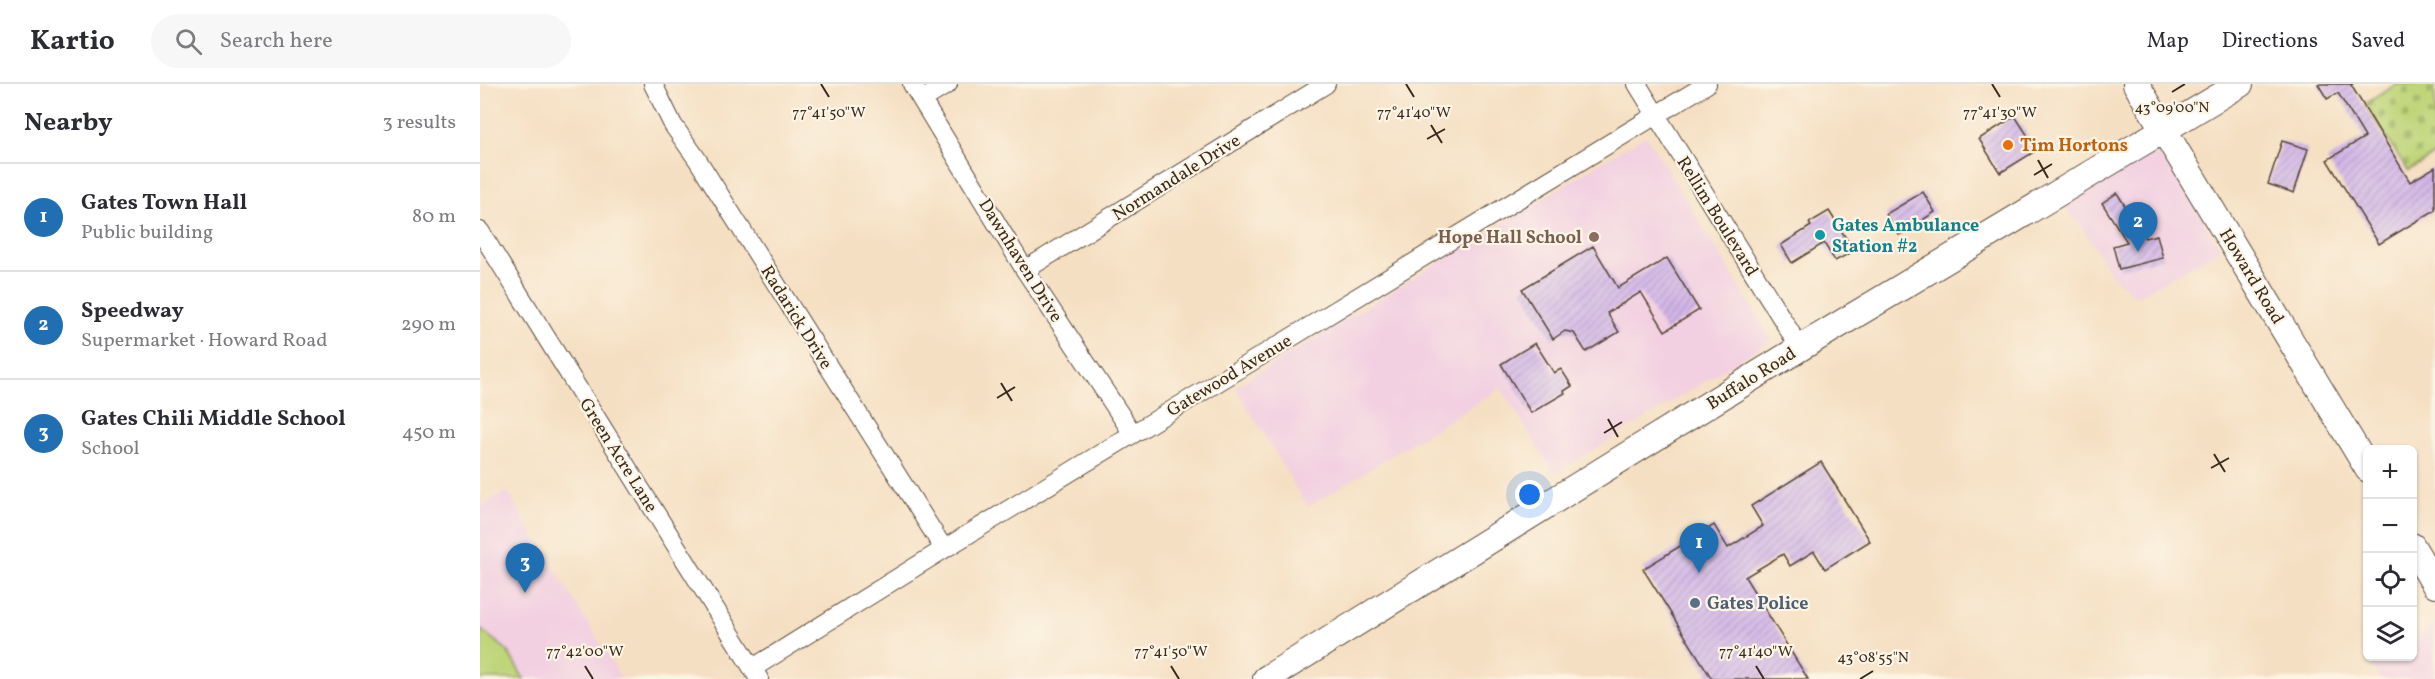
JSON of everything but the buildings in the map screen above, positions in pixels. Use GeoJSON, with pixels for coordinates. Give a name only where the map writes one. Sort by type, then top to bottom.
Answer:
{"type":"FeatureCollection","features":[{"type":"Feature","properties":{"kind":"main road","name":"Howard Road"},"geometry":{"type":"LineString","coordinates":[[2136,84],[2363,462]]}},
{"type":"Feature","properties":{"kind":"main road","name":"Buffalo Road"},"geometry":{"type":"LineString","coordinates":[[1266,679],[1800,348],[2240,84]]}},
{"type":"Feature","properties":{"kind":"main road"},"geometry":{"type":"LineString","coordinates":[[2416,553],[2435,585]]}},
{"type":"Feature","properties":{"kind":"street","name":"Radarick Drive"},"geometry":{"type":"LineString","coordinates":[[652,84],[673,124],[944,549]]}},
{"type":"Feature","properties":{"kind":"street","name":"Dawnhaven Drive"},"geometry":{"type":"LineString","coordinates":[[912,84],[1025,270],[1133,434]]}},
{"type":"Feature","properties":{"kind":"street"},"geometry":{"type":"LineString","coordinates":[[922,100],[948,84]]}},
{"type":"Feature","properties":{"kind":"street","name":"Normandale Drive"},"geometry":{"type":"LineString","coordinates":[[1025,270],[1326,84]]}},
{"type":"Feature","properties":{"kind":"street","name":"Rellim Boulevard"},"geometry":{"type":"LineString","coordinates":[[1637,84],[1800,348]]}},
{"type":"Feature","properties":{"kind":"street","name":"Gatewood Avenue"},"geometry":{"type":"LineString","coordinates":[[756,673],[944,549],[1707,84]]}},
{"type":"Feature","properties":{"kind":"street","name":"Green Acre Lane"},"geometry":{"type":"LineString","coordinates":[[480,231],[756,673]]}},
{"type":"Feature","properties":{"kind":"shaded area","name":"Hope Hall School"},"geometry":{"type":"Polygon","coordinates":[[[1646,135],[1772,340],[1555,474],[1501,388],[1308,507],[1235,387],[1646,135]]]}},
{"type":"Feature","properties":{"kind":"shaded area"},"geometry":{"type":"Polygon","coordinates":[[[2143,155],[2159,156],[2170,165],[2221,249],[2142,294],[2133,295],[2112,275],[2080,224],[2072,218],[2062,203],[2143,155]]]}},
{"type":"Feature","properties":{"kind":"shaded area"},"geometry":{"type":"Polygon","coordinates":[[[507,491],[622,679],[480,679],[480,507],[507,491]]]}},
{"type":"Feature","properties":{"kind":"shaded area"},"geometry":{"type":"Polygon","coordinates":[[[2435,624],[2435,679],[2380,679],[2371,664],[2377,661],[2417,661],[2417,635],[2435,624]]]}},
{"type":"Feature","properties":{"kind":"green space"},"geometry":{"type":"Polygon","coordinates":[[[2397,84],[2435,84],[2435,154],[2408,171],[2365,104],[2397,84]]]}},
{"type":"Feature","properties":{"kind":"green space"},"geometry":{"type":"Polygon","coordinates":[[[480,629],[507,650],[524,679],[480,679],[480,629]]]}},
{"type":"Feature","properties":{"kind":"place","name":"Tim Hortons"},"geometry":{"type":"Point","coordinates":[2008,145]}},
{"type":"Feature","properties":{"kind":"place","name":"Gates Ambulance Station #2"},"geometry":{"type":"Point","coordinates":[1820,235]}},
{"type":"Feature","properties":{"kind":"place","name":"Hope Hall School"},"geometry":{"type":"Point","coordinates":[1594,237]}},
{"type":"Feature","properties":{"kind":"place","name":"Speedway"},"geometry":{"type":"Point","coordinates":[2138,252]}},
{"type":"Feature","properties":{"kind":"place","name":"Gates Town Hall"},"geometry":{"type":"Point","coordinates":[1699,573]}},
{"type":"Feature","properties":{"kind":"place","name":"Gates Chili Middle School"},"geometry":{"type":"Point","coordinates":[525,593]}},
{"type":"Feature","properties":{"kind":"place","name":"Gates Police"},"geometry":{"type":"Point","coordinates":[1695,603]}}]}
